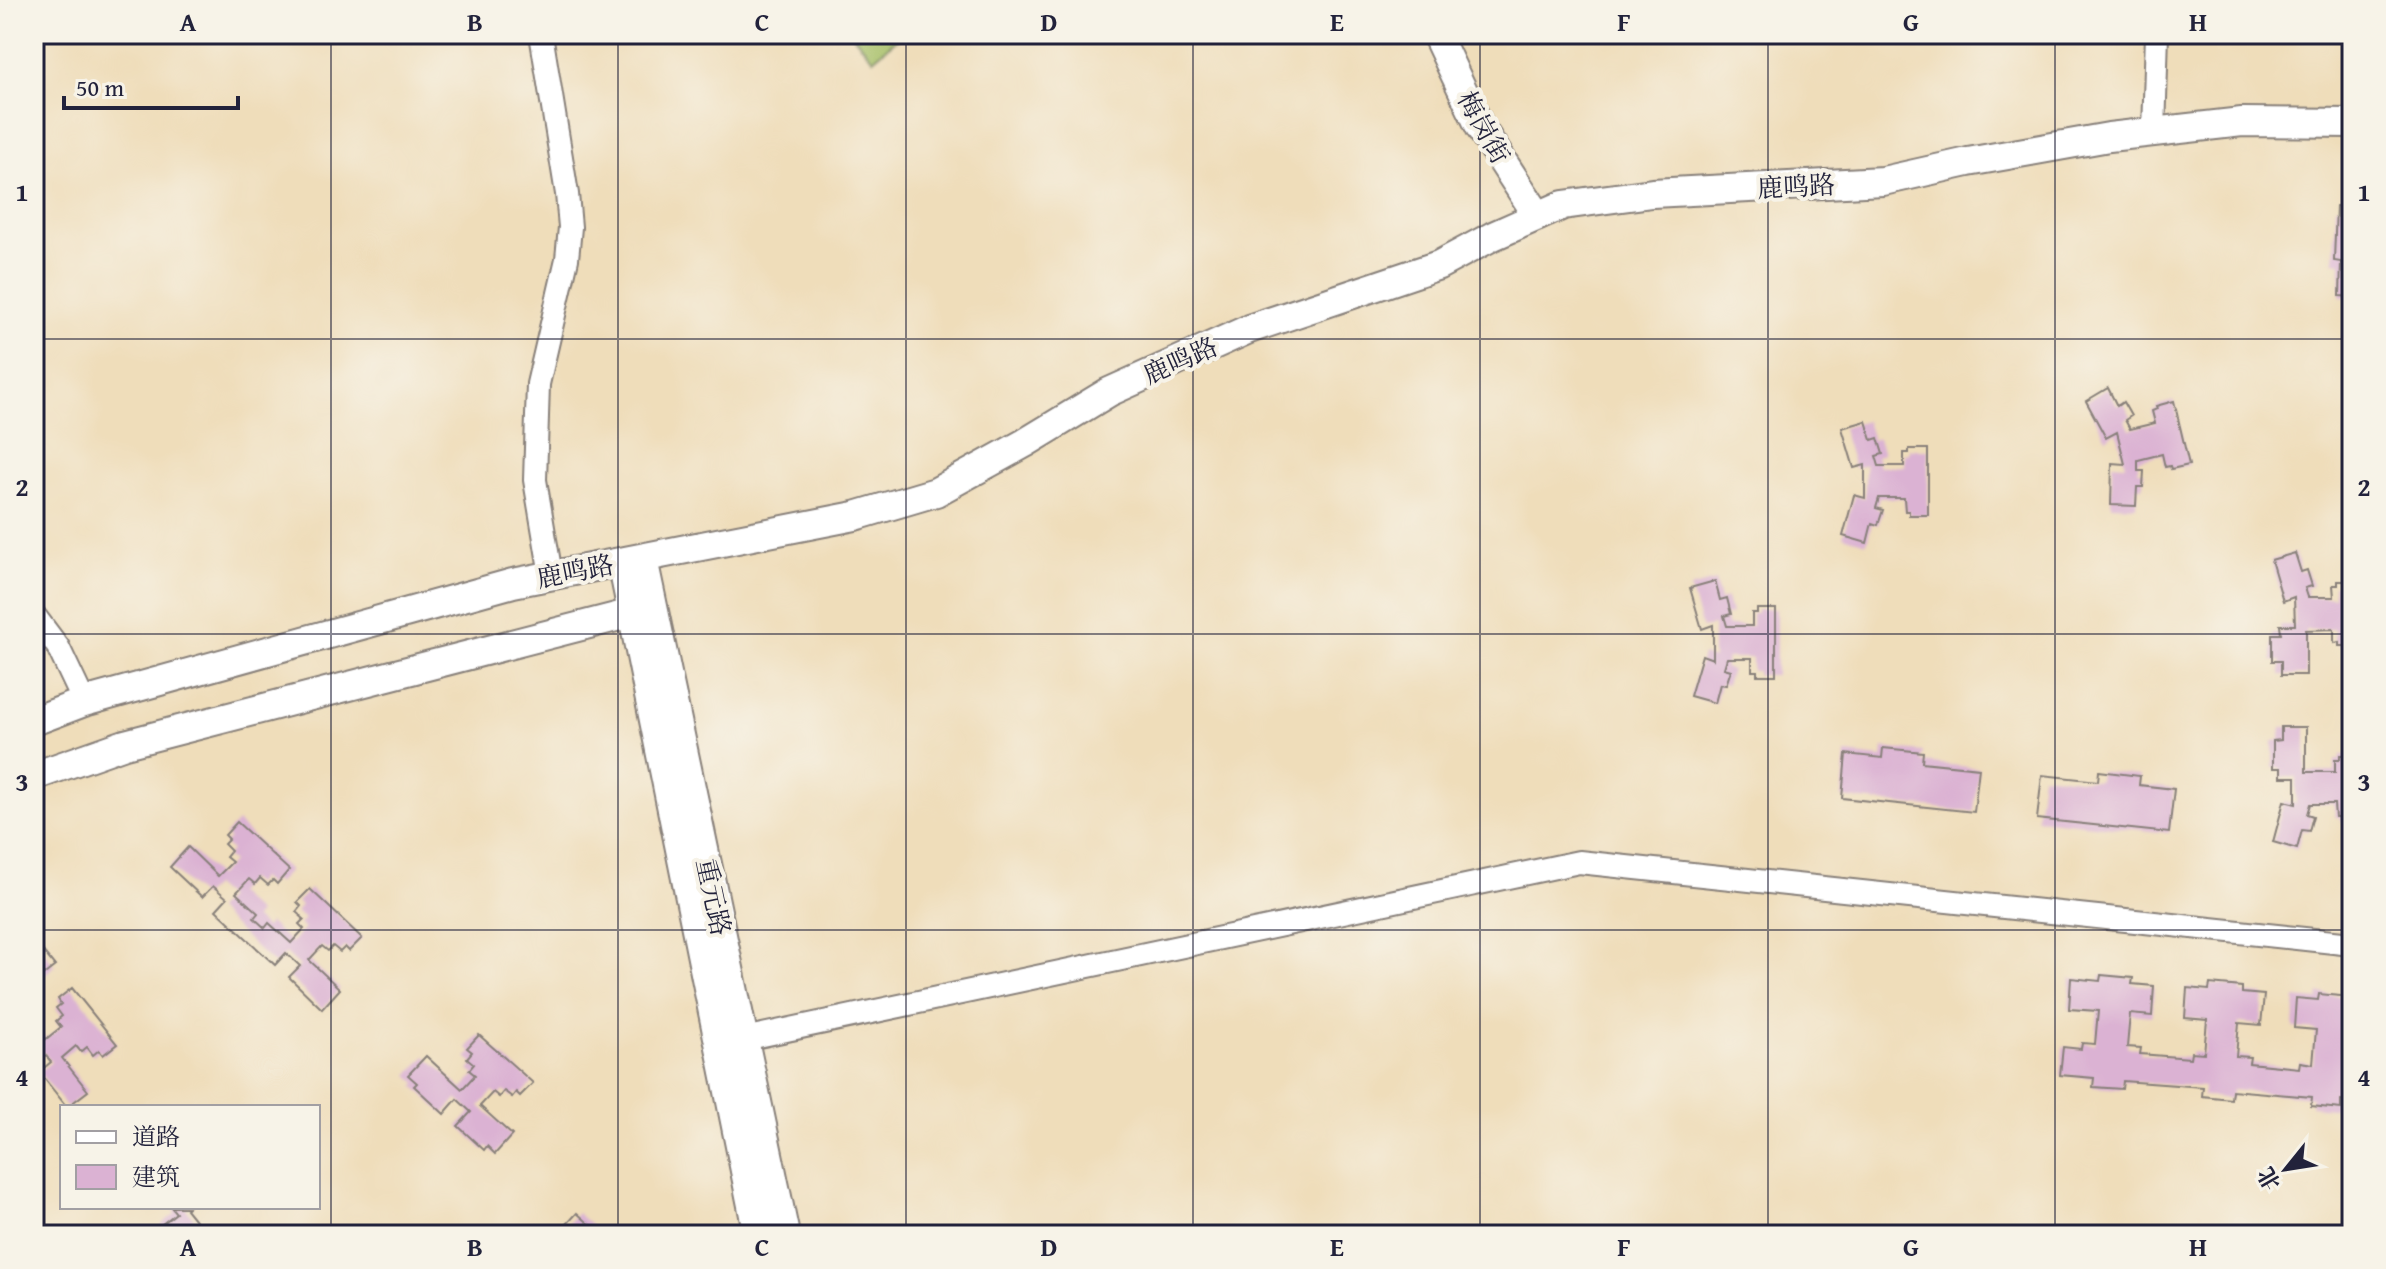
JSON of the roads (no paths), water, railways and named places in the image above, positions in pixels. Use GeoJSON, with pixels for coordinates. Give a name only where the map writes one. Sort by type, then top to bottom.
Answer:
{"type":"FeatureCollection","features":[{"type":"Feature","properties":{"kind":"street"},"geometry":{"type":"LineString","coordinates":[[541,34],[570,227],[567,259],[538,384],[535,480],[551,575]]}},
{"type":"Feature","properties":{"kind":"street","name":"梅岗街"},"geometry":{"type":"LineString","coordinates":[[1436,34],[1480,127],[1538,216]]}},
{"type":"Feature","properties":{"kind":"street"},"geometry":{"type":"LineString","coordinates":[[2154,132],[2157,34]]}},
{"type":"Feature","properties":{"kind":"street","name":"鹿鸣路"},"geometry":{"type":"LineString","coordinates":[[34,721],[84,702],[513,583],[855,516],[936,492],[1109,392],[1249,329],[1439,265],[1493,236],[1563,205],[1652,193],[1883,181],[2062,145],[2242,122],[2352,123]]}},
{"type":"Feature","properties":{"kind":"street","name":"重元路"},"geometry":{"type":"LineString","coordinates":[[632,560],[744,1039],[785,1235]]}},
{"type":"Feature","properties":{"kind":"street","name":"鹿鸣路"},"geometry":{"type":"LineString","coordinates":[[34,776],[125,744],[643,610]]}},
{"type":"Feature","properties":{"kind":"street","name":"重元路"},"geometry":{"type":"LineString","coordinates":[[643,610],[758,1235]]}},
{"type":"Feature","properties":{"kind":"street"},"geometry":{"type":"LineString","coordinates":[[34,615],[58,647],[84,702]]}},
{"type":"Feature","properties":{"kind":"street"},"geometry":{"type":"LineString","coordinates":[[744,1039],[1579,862],[2352,944]]}}]}
